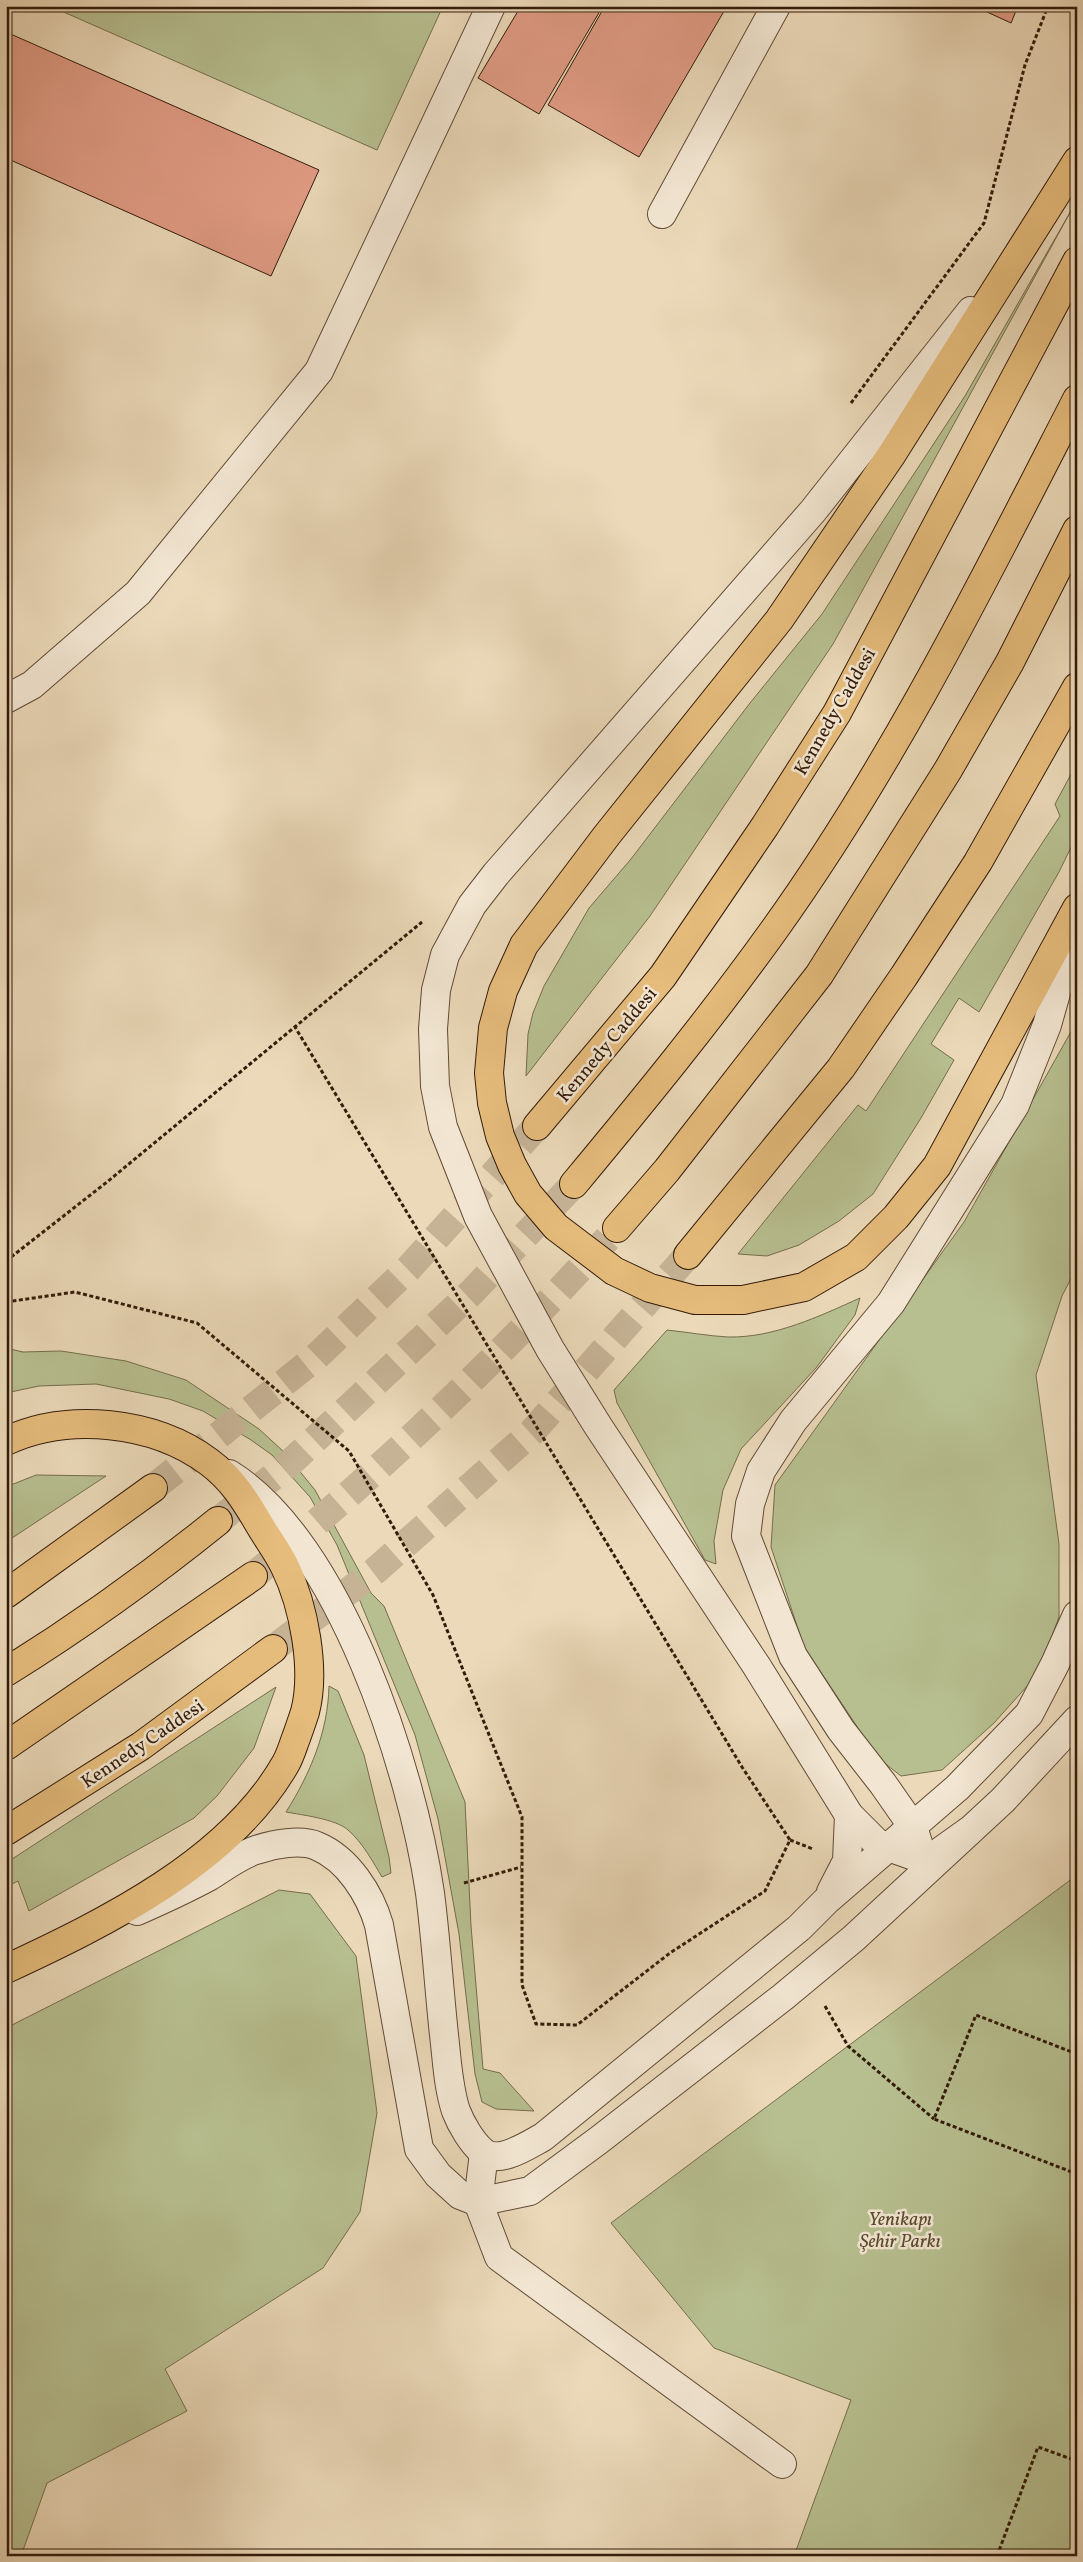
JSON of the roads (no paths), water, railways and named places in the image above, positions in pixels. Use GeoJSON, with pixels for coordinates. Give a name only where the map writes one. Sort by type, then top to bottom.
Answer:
{"type":"FeatureCollection","features":[{"type":"Feature","properties":{"kind":"main road"},"geometry":{"type":"LineString","coordinates":[[1077,161],[1021,246],[892,454],[779,620],[607,834],[524,945],[503,991],[493,1028],[489,1073],[492,1103],[500,1136],[512,1165],[528,1194],[556,1227],[614,1271],[650,1288],[695,1300],[743,1300],[804,1287],[856,1257],[896,1217],[937,1166],[1077,908]]}},
{"type":"Feature","properties":{"kind":"main road","name":"Kennedy Caddesi"},"geometry":{"type":"LineString","coordinates":[[537,1126],[663,976],[765,826],[837,713],[1077,261]]}},
{"type":"Feature","properties":{"kind":"main road"},"geometry":{"type":"LineString","coordinates":[[574,1184],[674,1064],[769,936],[852,811],[926,686],[1077,399]]}},
{"type":"Feature","properties":{"kind":"main road"},"geometry":{"type":"LineString","coordinates":[[617,1228],[667,1170],[819,975],[948,770],[1010,662],[1077,530]]}},
{"type":"Feature","properties":{"kind":"main road"},"geometry":{"type":"LineString","coordinates":[[688,1256],[841,1068],[894,992],[978,862],[1077,688]]}},
{"type":"Feature","properties":{"kind":"main road"},"geometry":{"type":"LineString","coordinates":[[6,1441],[49,1428],[94,1424],[137,1429],[179,1444],[209,1462],[240,1490],[285,1567],[301,1613],[309,1661],[305,1711],[287,1762],[254,1808],[215,1846],[169,1880],[78,1936],[6,1970]]}},
{"type":"Feature","properties":{"kind":"main road"},"geometry":{"type":"LineString","coordinates":[[6,1594],[153,1488]]}},
{"type":"Feature","properties":{"kind":"main road"},"geometry":{"type":"LineString","coordinates":[[6,1672],[48,1646],[159,1569],[218,1521]]}},
{"type":"Feature","properties":{"kind":"main road"},"geometry":{"type":"LineString","coordinates":[[6,1746],[253,1576]]}},
{"type":"Feature","properties":{"kind":"main road","name":"Kennedy Caddesi"},"geometry":{"type":"LineString","coordinates":[[6,1831],[141,1746],[273,1649]]}},
{"type":"Feature","properties":{"kind":"street"},"geometry":{"type":"LineString","coordinates":[[6,699],[32,684],[138,593],[320,371],[491,6]]}},
{"type":"Feature","properties":{"kind":"street"},"geometry":{"type":"LineString","coordinates":[[662,214],[776,6]]}},
{"type":"Feature","properties":{"kind":"street"},"geometry":{"type":"LineString","coordinates":[[969,1831],[934,1856],[917,1857],[877,1843],[849,1815],[756,1665],[555,1357],[478,1216],[443,1127],[436,1086],[433,1029],[436,990],[445,955],[472,905],[813,511],[1021,246]]}},
{"type":"Feature","properties":{"kind":"street"},"geometry":{"type":"LineString","coordinates":[[854,1938],[882,1908],[907,1875],[917,1857],[918,1839],[913,1827],[841,1730],[793,1656],[746,1536],[750,1504],[761,1471],[793,1421],[891,1303],[1015,1104],[1047,1025],[1077,918]]}},
{"type":"Feature","properties":{"kind":"street"},"geometry":{"type":"LineString","coordinates":[[209,1462],[248,1486],[284,1523],[327,1587],[365,1664],[394,1743],[416,1824],[429,1892],[448,2074],[456,2111],[472,2139],[484,2153],[499,2156],[517,2151],[543,2137],[792,1934],[826,1901],[957,1788],[1029,1714],[1055,1664],[1077,1615]]}},
{"type":"Feature","properties":{"kind":"street"},"geometry":{"type":"LineString","coordinates":[[78,1936],[179,1893],[256,1850],[296,1842],[316,1846],[344,1864],[374,1908],[387,1960],[410,2108],[419,2149],[438,2175],[460,2194],[478,2202],[530,2190],[599,2140],[808,1977],[854,1938],[1003,1800],[1077,1720]]}},
{"type":"Feature","properties":{"kind":"street"},"geometry":{"type":"LineString","coordinates":[[887,1791],[922,1796],[957,1788]]}},
{"type":"Feature","properties":{"kind":"street"},"geometry":{"type":"LineString","coordinates":[[826,1901],[847,1861],[849,1815]]}},
{"type":"Feature","properties":{"kind":"street"},"geometry":{"type":"LineString","coordinates":[[484,2153],[478,2202],[499,2257],[782,2464]]}},
{"type":"Feature","properties":{"kind":"tunnel"},"geometry":{"type":"LineString","coordinates":[[153,1488],[315,1358],[409,1268],[537,1126]]}},
{"type":"Feature","properties":{"kind":"tunnel"},"geometry":{"type":"LineString","coordinates":[[218,1521],[290,1463],[472,1292],[574,1184]]}},
{"type":"Feature","properties":{"kind":"tunnel"},"geometry":{"type":"LineString","coordinates":[[253,1576],[349,1494],[441,1409],[531,1320],[617,1228]]}},
{"type":"Feature","properties":{"kind":"tunnel"},"geometry":{"type":"LineString","coordinates":[[273,1649],[375,1571],[532,1432],[688,1255]]}},
{"type":"Feature","properties":{"kind":"park label","name":"Yenikapı Şehir Parkı"},"geometry":{"type":"Point","coordinates":[900,2229]}}]}
